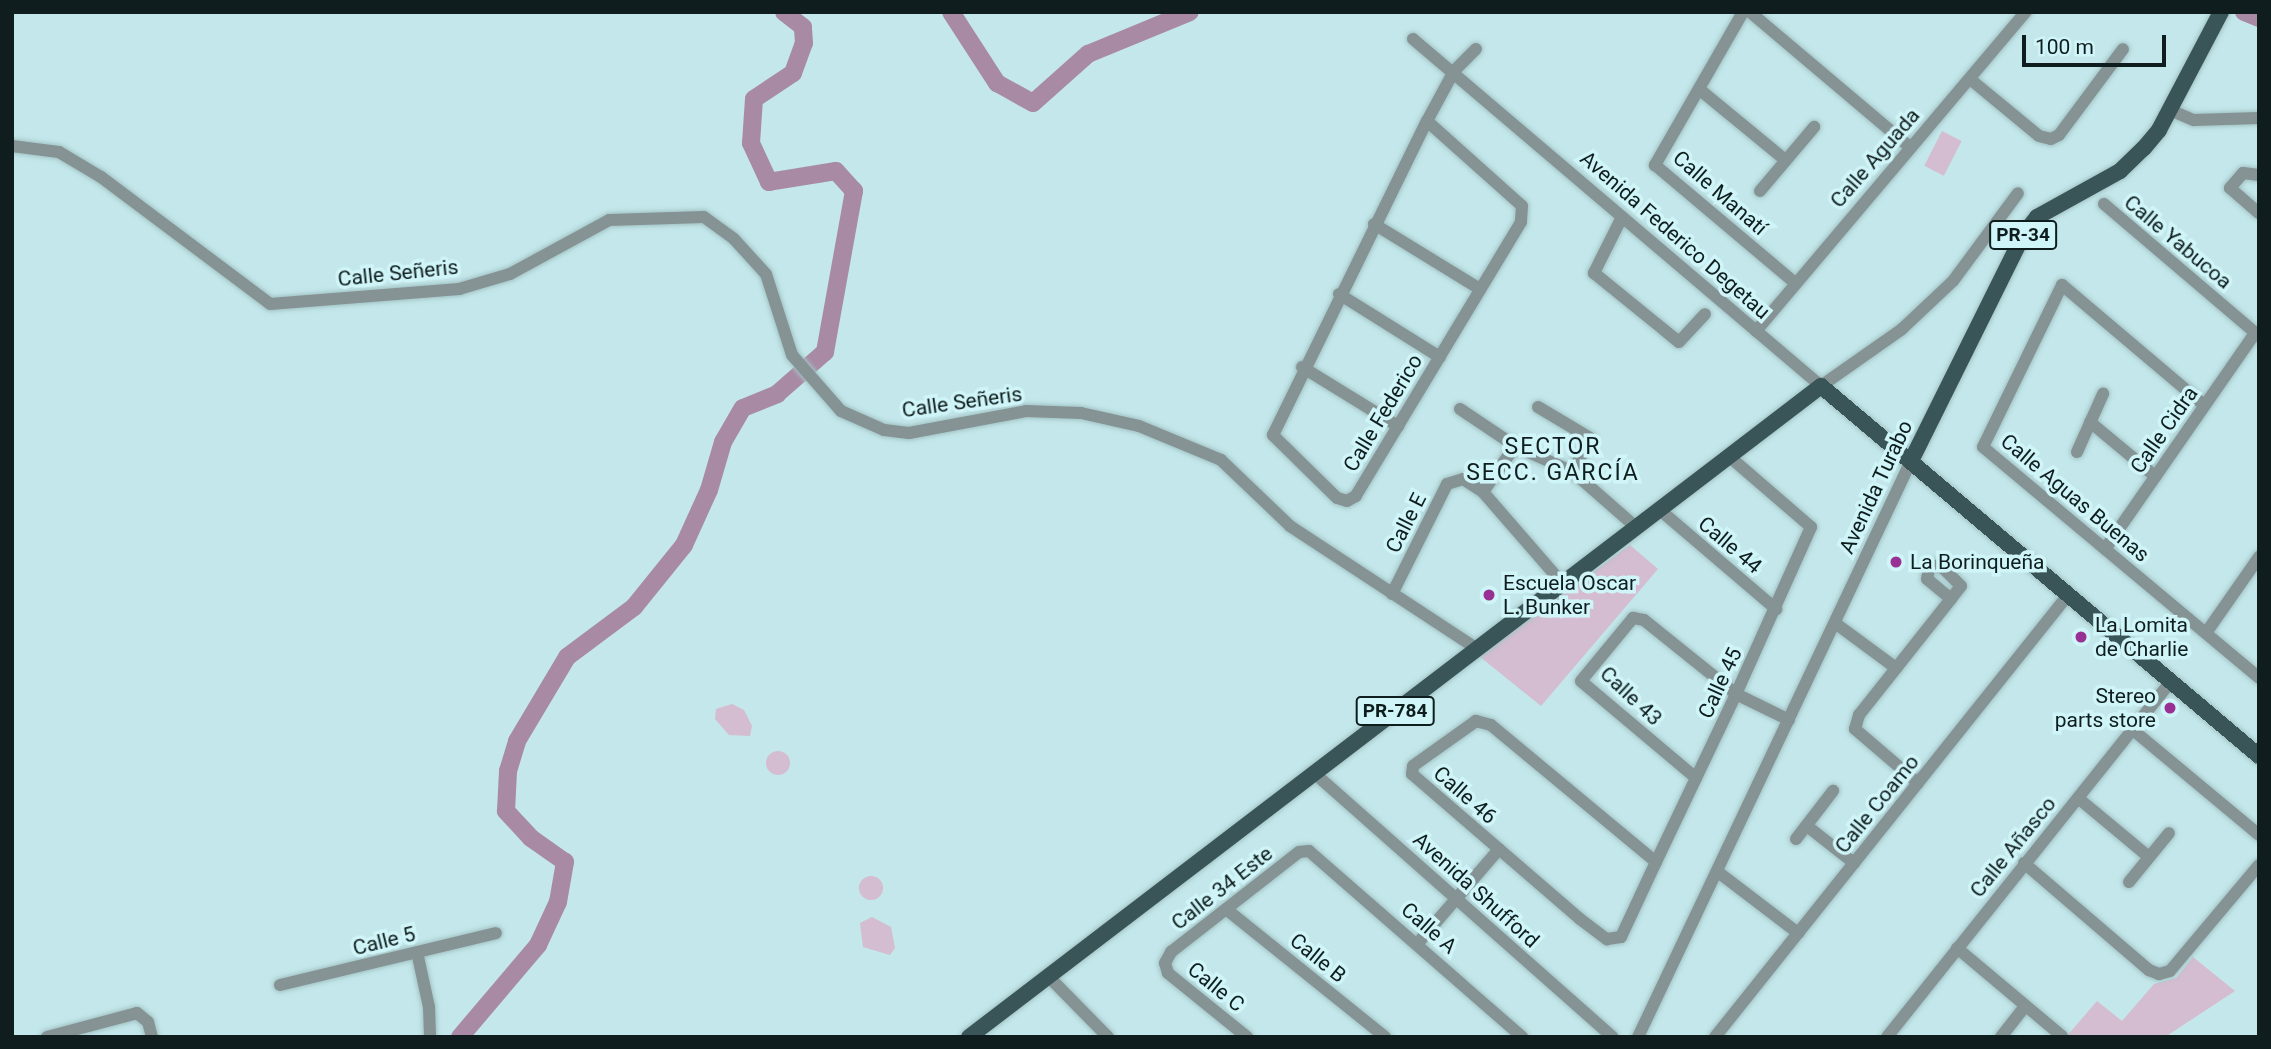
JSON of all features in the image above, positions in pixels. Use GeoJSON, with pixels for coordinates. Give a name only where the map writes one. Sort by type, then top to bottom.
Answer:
{"type":"FeatureCollection","features":[{"type":"Feature","properties":{"kind":"main road","name":"Avenida Turabo"},"geometry":{"type":"LineString","coordinates":[[1911,461],[2023,235],[2037,217],[2120,171],[2144,148],[2170,110],[2221,12]]}},
{"type":"Feature","properties":{"kind":"main road","name":"Avenida Federico Degetau"},"geometry":{"type":"LineString","coordinates":[[1821,386],[2259,756]]}},
{"type":"Feature","properties":{"kind":"main road","name":"PR-784"},"geometry":{"type":"LineString","coordinates":[[969,1037],[1047,975],[1126,921],[1313,772],[1821,386]]}},
{"type":"Feature","properties":{"kind":"street","name":"Calle Manatí"},"geometry":{"type":"LineString","coordinates":[[1743,12],[1655,164],[1794,282]]}},
{"type":"Feature","properties":{"kind":"street"},"geometry":{"type":"LineString","coordinates":[[1751,12],[1910,147]]}},
{"type":"Feature","properties":{"kind":"street","name":"Calle Aguada"},"geometry":{"type":"LineString","coordinates":[[1756,331],[1794,282],[2026,12]]}},
{"type":"Feature","properties":{"kind":"street","name":"Avenida Federico Degetau"},"geometry":{"type":"LineString","coordinates":[[1413,39],[1454,71],[1821,386]]}},
{"type":"Feature","properties":{"kind":"street","name":"Calle Federico"},"geometry":{"type":"LineString","coordinates":[[1427,121],[1522,206],[1521,222],[1356,496],[1347,501],[1337,498],[1273,435],[1302,367],[1427,121],[1454,71],[1476,49]]}},
{"type":"Feature","properties":{"kind":"street"},"geometry":{"type":"LineString","coordinates":[[1970,79],[2039,136],[2051,139],[2059,135],[2123,49]]}},
{"type":"Feature","properties":{"kind":"street"},"geometry":{"type":"LineString","coordinates":[[1699,89],[1785,160]]}},
{"type":"Feature","properties":{"kind":"street"},"geometry":{"type":"LineString","coordinates":[[2170,110],[2193,120],[2259,118]]}},
{"type":"Feature","properties":{"kind":"street"},"geometry":{"type":"LineString","coordinates":[[1760,191],[1814,127]]}},
{"type":"Feature","properties":{"kind":"street","name":"Calle Señeris"},"geometry":{"type":"LineString","coordinates":[[12,146],[59,152],[101,177],[271,304],[459,289],[510,274],[610,220],[704,217],[734,239],[766,274],[792,355],[841,411],[884,430],[909,433],[1026,411],[1081,413],[1139,426],[1221,460],[1290,526],[1478,649]]}},
{"type":"Feature","properties":{"kind":"street"},"geometry":{"type":"LineString","coordinates":[[2259,174],[2243,173],[2230,188],[2259,213]]}},
{"type":"Feature","properties":{"kind":"street"},"geometry":{"type":"LineString","coordinates":[[1821,386],[1902,329],[1953,281],[2018,193]]}},
{"type":"Feature","properties":{"kind":"street","name":"Calle Yabucoa"},"geometry":{"type":"LineString","coordinates":[[2104,204],[2257,334]]}},
{"type":"Feature","properties":{"kind":"street"},"geometry":{"type":"LineString","coordinates":[[1622,217],[1594,273],[1679,342],[1705,314]]}},
{"type":"Feature","properties":{"kind":"street"},"geometry":{"type":"LineString","coordinates":[[1374,224],[1479,289]]}},
{"type":"Feature","properties":{"kind":"street","name":"Calle Aguas Buenas"},"geometry":{"type":"LineString","coordinates":[[2204,405],[2062,285],[1983,447],[2259,678]]}},
{"type":"Feature","properties":{"kind":"street"},"geometry":{"type":"LineString","coordinates":[[1339,294],[1440,357]]}},
{"type":"Feature","properties":{"kind":"street","name":"Calle Cidra"},"geometry":{"type":"LineString","coordinates":[[2105,549],[2204,405],[2257,334]]}},
{"type":"Feature","properties":{"kind":"street"},"geometry":{"type":"LineString","coordinates":[[1302,367],[1398,426]]}},
{"type":"Feature","properties":{"kind":"street"},"geometry":{"type":"LineString","coordinates":[[2077,452],[2103,394]]}},
{"type":"Feature","properties":{"kind":"street"},"geometry":{"type":"LineString","coordinates":[[1538,407],[1590,438],[1573,472]]}},
{"type":"Feature","properties":{"kind":"street"},"geometry":{"type":"LineString","coordinates":[[1460,409],[1515,446],[1573,472],[1637,528]]}},
{"type":"Feature","properties":{"kind":"street"},"geometry":{"type":"LineString","coordinates":[[2090,422],[2155,476]]}},
{"type":"Feature","properties":{"kind":"street"},"geometry":{"type":"LineString","coordinates":[[1515,446],[1483,492],[1563,584]]}},
{"type":"Feature","properties":{"kind":"street","name":"Calle 45"},"geometry":{"type":"LineString","coordinates":[[1607,939],[1621,937],[1776,609],[1811,527],[1730,457]]}},
{"type":"Feature","properties":{"kind":"street","name":"Avenida Turabo"},"geometry":{"type":"LineString","coordinates":[[1638,1037],[1911,461]]}},
{"type":"Feature","properties":{"kind":"street","name":"Calle E"},"geometry":{"type":"LineString","coordinates":[[1392,594],[1447,484],[1463,479],[1483,492]]}},
{"type":"Feature","properties":{"kind":"street","name":"Calle 44"},"geometry":{"type":"LineString","coordinates":[[1660,510],[1776,609]]}},
{"type":"Feature","properties":{"kind":"street"},"geometry":{"type":"LineString","coordinates":[[2206,633],[2259,557]]}},
{"type":"Feature","properties":{"kind":"street","name":"Calle Coamo"},"geometry":{"type":"LineString","coordinates":[[1715,1037],[2068,595]]}},
{"type":"Feature","properties":{"kind":"street"},"geometry":{"type":"LineString","coordinates":[[1918,783],[1855,729],[1859,715],[1951,599]]}},
{"type":"Feature","properties":{"kind":"street","name":"Calle 43"},"geometry":{"type":"LineString","coordinates":[[1696,778],[1581,681],[1633,618],[1644,620],[1736,694],[1789,720]]}},
{"type":"Feature","properties":{"kind":"street"},"geometry":{"type":"LineString","coordinates":[[1835,623],[1896,668]]}},
{"type":"Feature","properties":{"kind":"street","name":"Calle Añasco"},"geometry":{"type":"LineString","coordinates":[[1887,1037],[2170,682]]}},
{"type":"Feature","properties":{"kind":"street","name":"Calle 46"},"geometry":{"type":"LineString","coordinates":[[1607,939],[1412,774],[1413,766],[1476,721],[1491,725],[1656,862]]}},
{"type":"Feature","properties":{"kind":"street"},"geometry":{"type":"LineString","coordinates":[[2133,730],[2259,835]]}},
{"type":"Feature","properties":{"kind":"street","name":"Avenida Shufford"},"geometry":{"type":"LineString","coordinates":[[1313,772],[1613,1037]]}},
{"type":"Feature","properties":{"kind":"street"},"geometry":{"type":"LineString","coordinates":[[1796,839],[1833,791]]}},
{"type":"Feature","properties":{"kind":"street"},"geometry":{"type":"LineString","coordinates":[[2078,798],[2149,857]]}},
{"type":"Feature","properties":{"kind":"street"},"geometry":{"type":"LineString","coordinates":[[1807,826],[1854,863]]}},
{"type":"Feature","properties":{"kind":"street"},"geometry":{"type":"LineString","coordinates":[[2129,882],[2169,833]]}},
{"type":"Feature","properties":{"kind":"street"},"geometry":{"type":"LineString","coordinates":[[1418,943],[1499,849]]}},
{"type":"Feature","properties":{"kind":"street","name":"Calle 34 Este"},"geometry":{"type":"LineString","coordinates":[[1165,963],[1171,952],[1299,852],[1309,851]]}},
{"type":"Feature","properties":{"kind":"street","name":"Calle A"},"geometry":{"type":"LineString","coordinates":[[1309,851],[1418,943],[1522,1037]]}},
{"type":"Feature","properties":{"kind":"street"},"geometry":{"type":"LineString","coordinates":[[2024,863],[2149,970],[2159,974],[2169,971],[2259,865]]}},
{"type":"Feature","properties":{"kind":"street"},"geometry":{"type":"LineString","coordinates":[[1718,872],[1798,933]]}},
{"type":"Feature","properties":{"kind":"street","name":"Calle B"},"geometry":{"type":"LineString","coordinates":[[1226,909],[1385,1037]]}},
{"type":"Feature","properties":{"kind":"street","name":"Calle 5"},"geometry":{"type":"LineString","coordinates":[[281,985],[496,933]]}},
{"type":"Feature","properties":{"kind":"street"},"geometry":{"type":"LineString","coordinates":[[1957,948],[2062,1036]]}},
{"type":"Feature","properties":{"kind":"street"},"geometry":{"type":"LineString","coordinates":[[417,952],[429,1007],[430,1037]]}},
{"type":"Feature","properties":{"kind":"street","name":"Calle C"},"geometry":{"type":"LineString","coordinates":[[1165,963],[1168,973],[1247,1037]]}},
{"type":"Feature","properties":{"kind":"street"},"geometry":{"type":"LineString","coordinates":[[1047,975],[1108,1037]]}},
{"type":"Feature","properties":{"kind":"street"},"geometry":{"type":"LineString","coordinates":[[2001,1037],[2025,1006]]}},
{"type":"Feature","properties":{"kind":"street"},"geometry":{"type":"LineString","coordinates":[[47,1037],[137,1013],[148,1022],[152,1037]]}},
{"type":"Feature","properties":{"kind":"shaded area"},"geometry":{"type":"Polygon","coordinates":[[[1942,131],[1962,141],[1944,176],[1924,166],[1942,131]]]}},
{"type":"Feature","properties":{"kind":"shaded area"},"geometry":{"type":"Polygon","coordinates":[[[1630,545],[1658,569],[1541,706],[1479,656],[1630,545]]]}},
{"type":"Feature","properties":{"kind":"shaded area"},"geometry":{"type":"Polygon","coordinates":[[[732,704],[744,710],[752,726],[750,736],[729,735],[715,719],[716,709],[732,704]]]}},
{"type":"Feature","properties":{"kind":"shaded area"},"geometry":{"type":"Polygon","coordinates":[[[778,751],[789,758],[790,763],[783,774],[778,775],[767,768],[766,763],[773,752],[778,751]]]}},
{"type":"Feature","properties":{"kind":"shaded area"},"geometry":{"type":"Polygon","coordinates":[[[871,876],[880,879],[883,888],[880,897],[871,900],[862,897],[859,888],[862,879],[871,876]]]}},
{"type":"Feature","properties":{"kind":"shaded area"},"geometry":{"type":"Polygon","coordinates":[[[872,917],[891,927],[895,948],[890,955],[863,947],[860,923],[872,917]]]}},
{"type":"Feature","properties":{"kind":"shaded area"},"geometry":{"type":"Polygon","coordinates":[[[2193,957],[2235,991],[2165,1037],[2066,1037],[2097,1001],[2122,1021],[2154,984],[2176,978],[2193,957]]]}},
{"type":"Feature","properties":{"kind":"waterway"},"geometry":{"type":"LineString","coordinates":[[460,1037],[538,945],[558,902],[565,862],[531,838],[506,811],[508,771],[517,741],[567,657],[634,607],[684,545],[709,490],[723,442],[743,408],[777,394],[825,352],[854,191],[836,171],[769,182],[751,143],[754,99],[793,73],[804,43],[803,27],[784,12]]}},
{"type":"Feature","properties":{"kind":"waterway"},"geometry":{"type":"LineString","coordinates":[[951,12],[997,83],[1033,103],[1088,54],[1190,12]]}},
{"type":"Feature","properties":{"kind":"waterway"},"geometry":{"type":"LineString","coordinates":[[2244,12],[2259,18]]}},
{"type":"Feature","properties":{"kind":"place","name":"La Borinqueña"},"geometry":{"type":"Point","coordinates":[1896,562]}},
{"type":"Feature","properties":{"kind":"place","name":"Escuela Oscar L. Bunker"},"geometry":{"type":"Point","coordinates":[1489,595]}},
{"type":"Feature","properties":{"kind":"place","name":"La Lomita de Charlie"},"geometry":{"type":"Point","coordinates":[2081,637]}},
{"type":"Feature","properties":{"kind":"place","name":"Stereo parts store"},"geometry":{"type":"Point","coordinates":[2170,708]}},
{"type":"Feature","properties":{"kind":"district","name":"SECTOR SECC. GARCÍA"},"geometry":{"type":"Point","coordinates":[1553,460]}}]}
